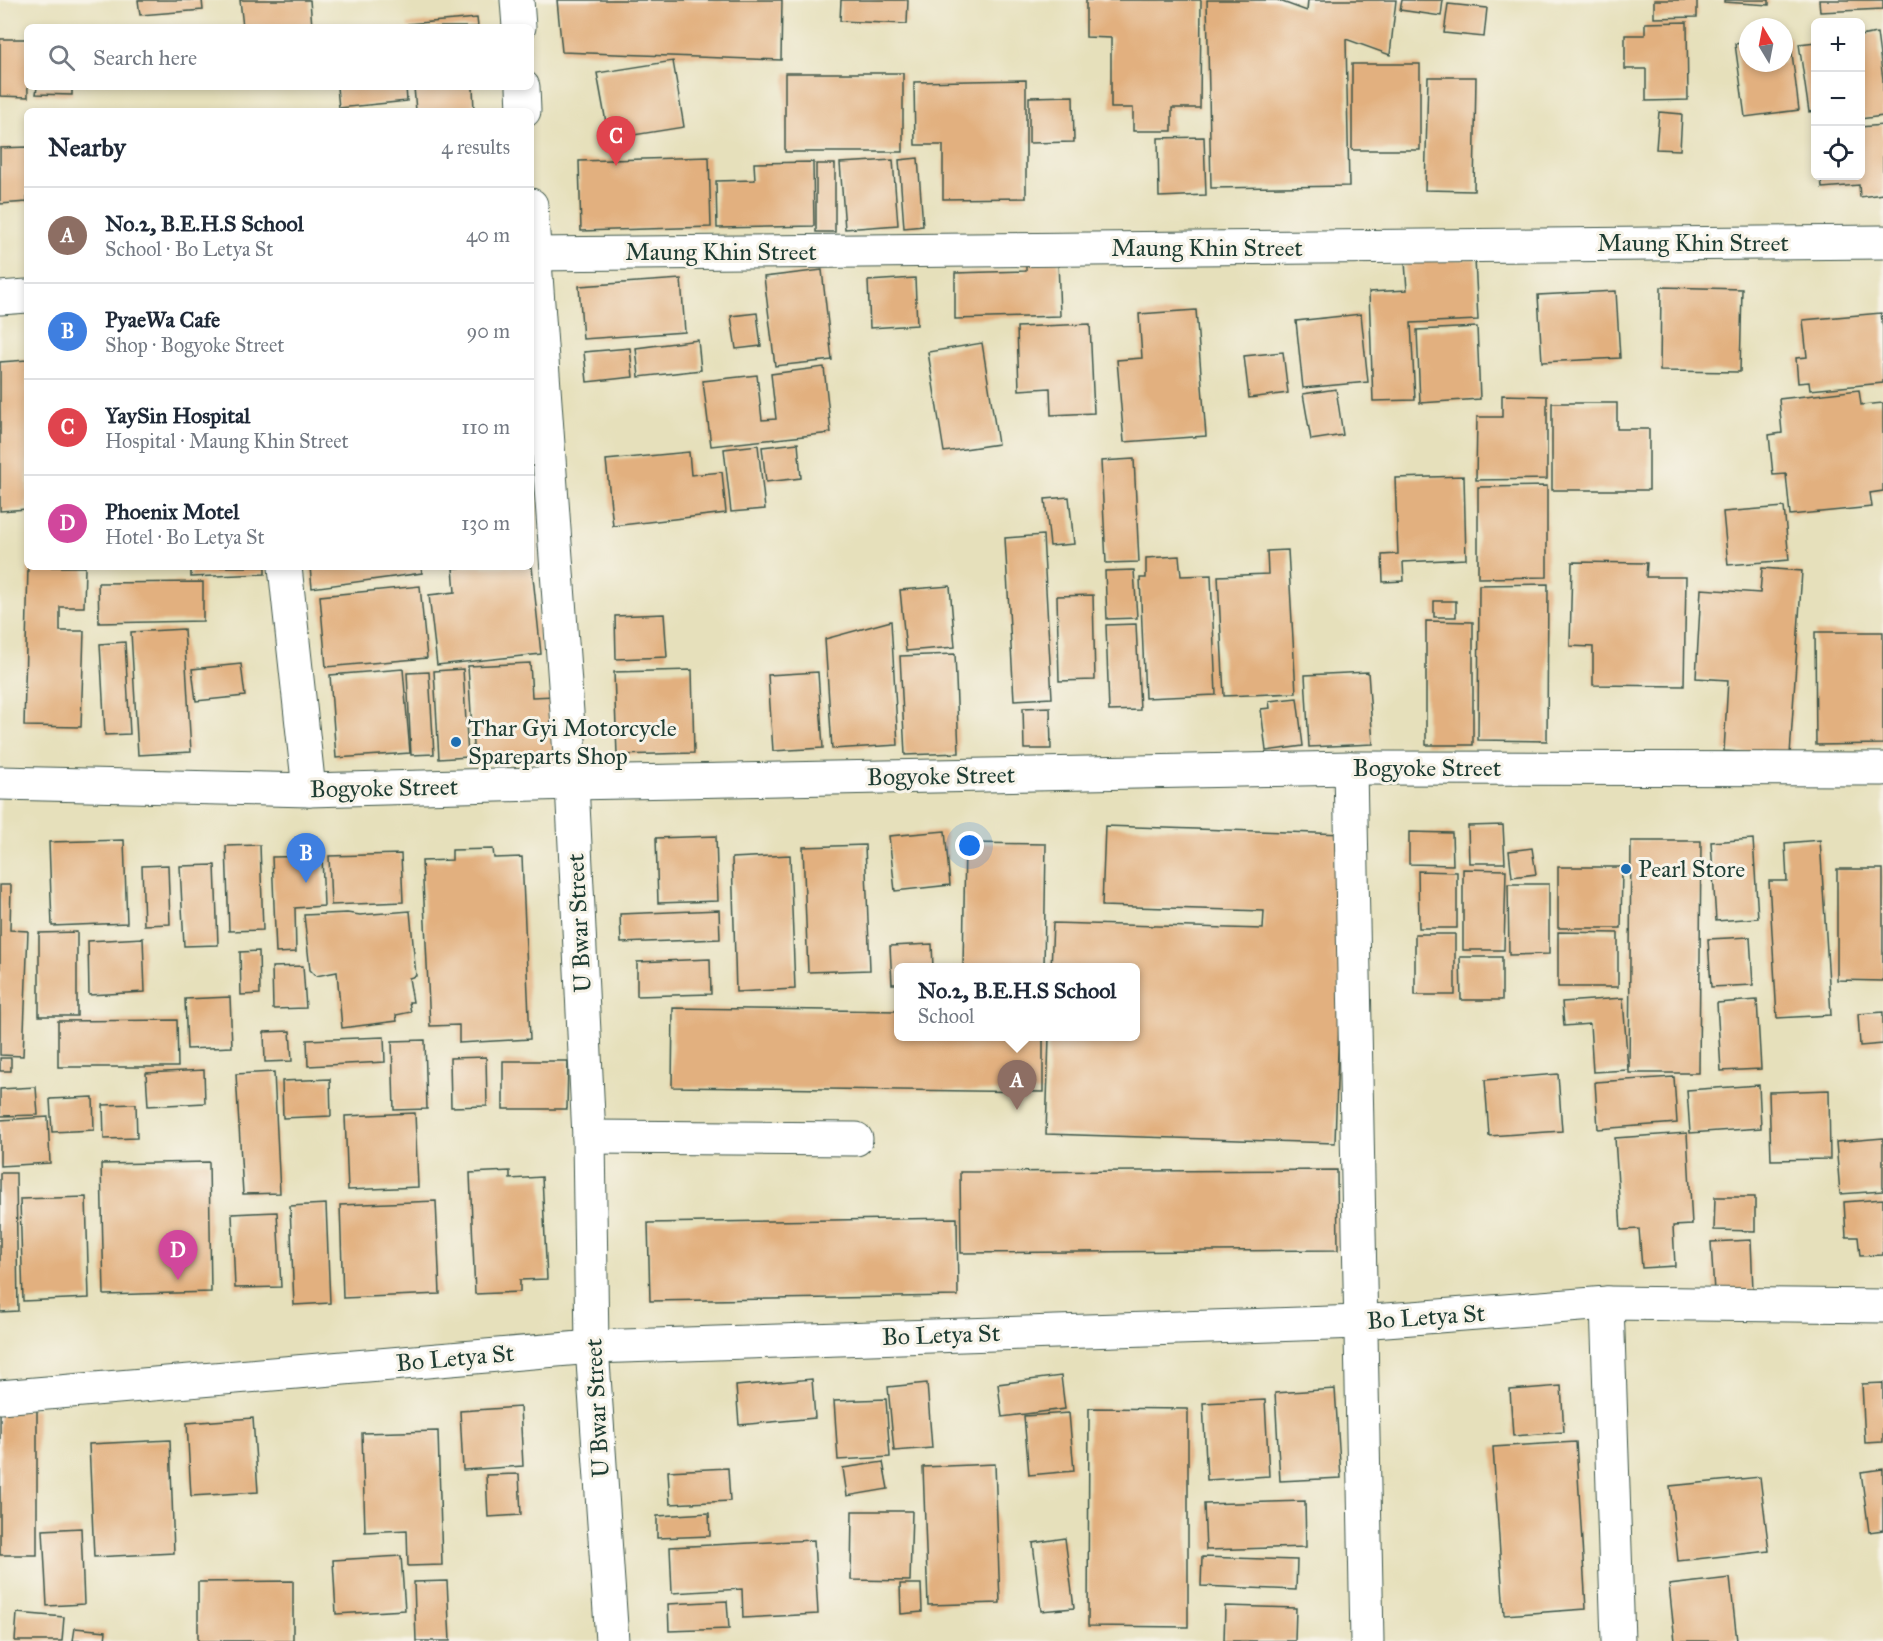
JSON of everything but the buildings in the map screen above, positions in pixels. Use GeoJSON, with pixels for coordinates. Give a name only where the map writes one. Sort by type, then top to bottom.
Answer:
{"type":"FeatureCollection","features":[{"type":"Feature","properties":{"kind":"street"},"geometry":{"type":"LineString","coordinates":[[517,0],[519,24]]}},
{"type":"Feature","properties":{"kind":"street"},"geometry":{"type":"LineString","coordinates":[[523,90],[524,108]]}},
{"type":"Feature","properties":{"kind":"street","name":"Maung Khin Street"},"geometry":{"type":"LineString","coordinates":[[534,254],[1883,242]]}},
{"type":"Feature","properties":{"kind":"street","name":"U Bwar Street"},"geometry":{"type":"LineString","coordinates":[[534,268],[572,783],[589,1137],[592,1347],[612,1641]]}},
{"type":"Feature","properties":{"kind":"street"},"geometry":{"type":"LineString","coordinates":[[0,298],[24,296]]}},
{"type":"Feature","properties":{"kind":"street"},"geometry":{"type":"LineString","coordinates":[[285,570],[309,790]]}},
{"type":"Feature","properties":{"kind":"street"},"geometry":{"type":"LineString","coordinates":[[1350,768],[1367,1641]]}},
{"type":"Feature","properties":{"kind":"street","name":"Bogyoke Street"},"geometry":{"type":"LineString","coordinates":[[0,783],[309,790],[1350,768],[1883,769]]}},
{"type":"Feature","properties":{"kind":"street"},"geometry":{"type":"LineString","coordinates":[[589,1137],[856,1139]]}},
{"type":"Feature","properties":{"kind":"street"},"geometry":{"type":"LineString","coordinates":[[1607,1303],[1618,1641]]}},
{"type":"Feature","properties":{"kind":"street","name":"Bo Letya St"},"geometry":{"type":"LineString","coordinates":[[0,1397],[592,1347],[1360,1322],[1607,1303],[1883,1306]]}},
{"type":"Feature","properties":{"kind":"place","name":"YaySin Hospital"},"geometry":{"type":"Point","coordinates":[616,166]}},
{"type":"Feature","properties":{"kind":"place","name":"Thar Gyi Motorcycle Spareparts Shop"},"geometry":{"type":"Point","coordinates":[456,742]}},
{"type":"Feature","properties":{"kind":"place","name":"Pearl Store"},"geometry":{"type":"Point","coordinates":[1626,869]}},
{"type":"Feature","properties":{"kind":"place","name":"PyaeWa Cafe"},"geometry":{"type":"Point","coordinates":[306,883]}},
{"type":"Feature","properties":{"kind":"place","name":"No.2, B.E.H.S School"},"geometry":{"type":"Point","coordinates":[1017,1110]}},
{"type":"Feature","properties":{"kind":"place","name":"Phoenix Motel"},"geometry":{"type":"Point","coordinates":[178,1280]}}]}
